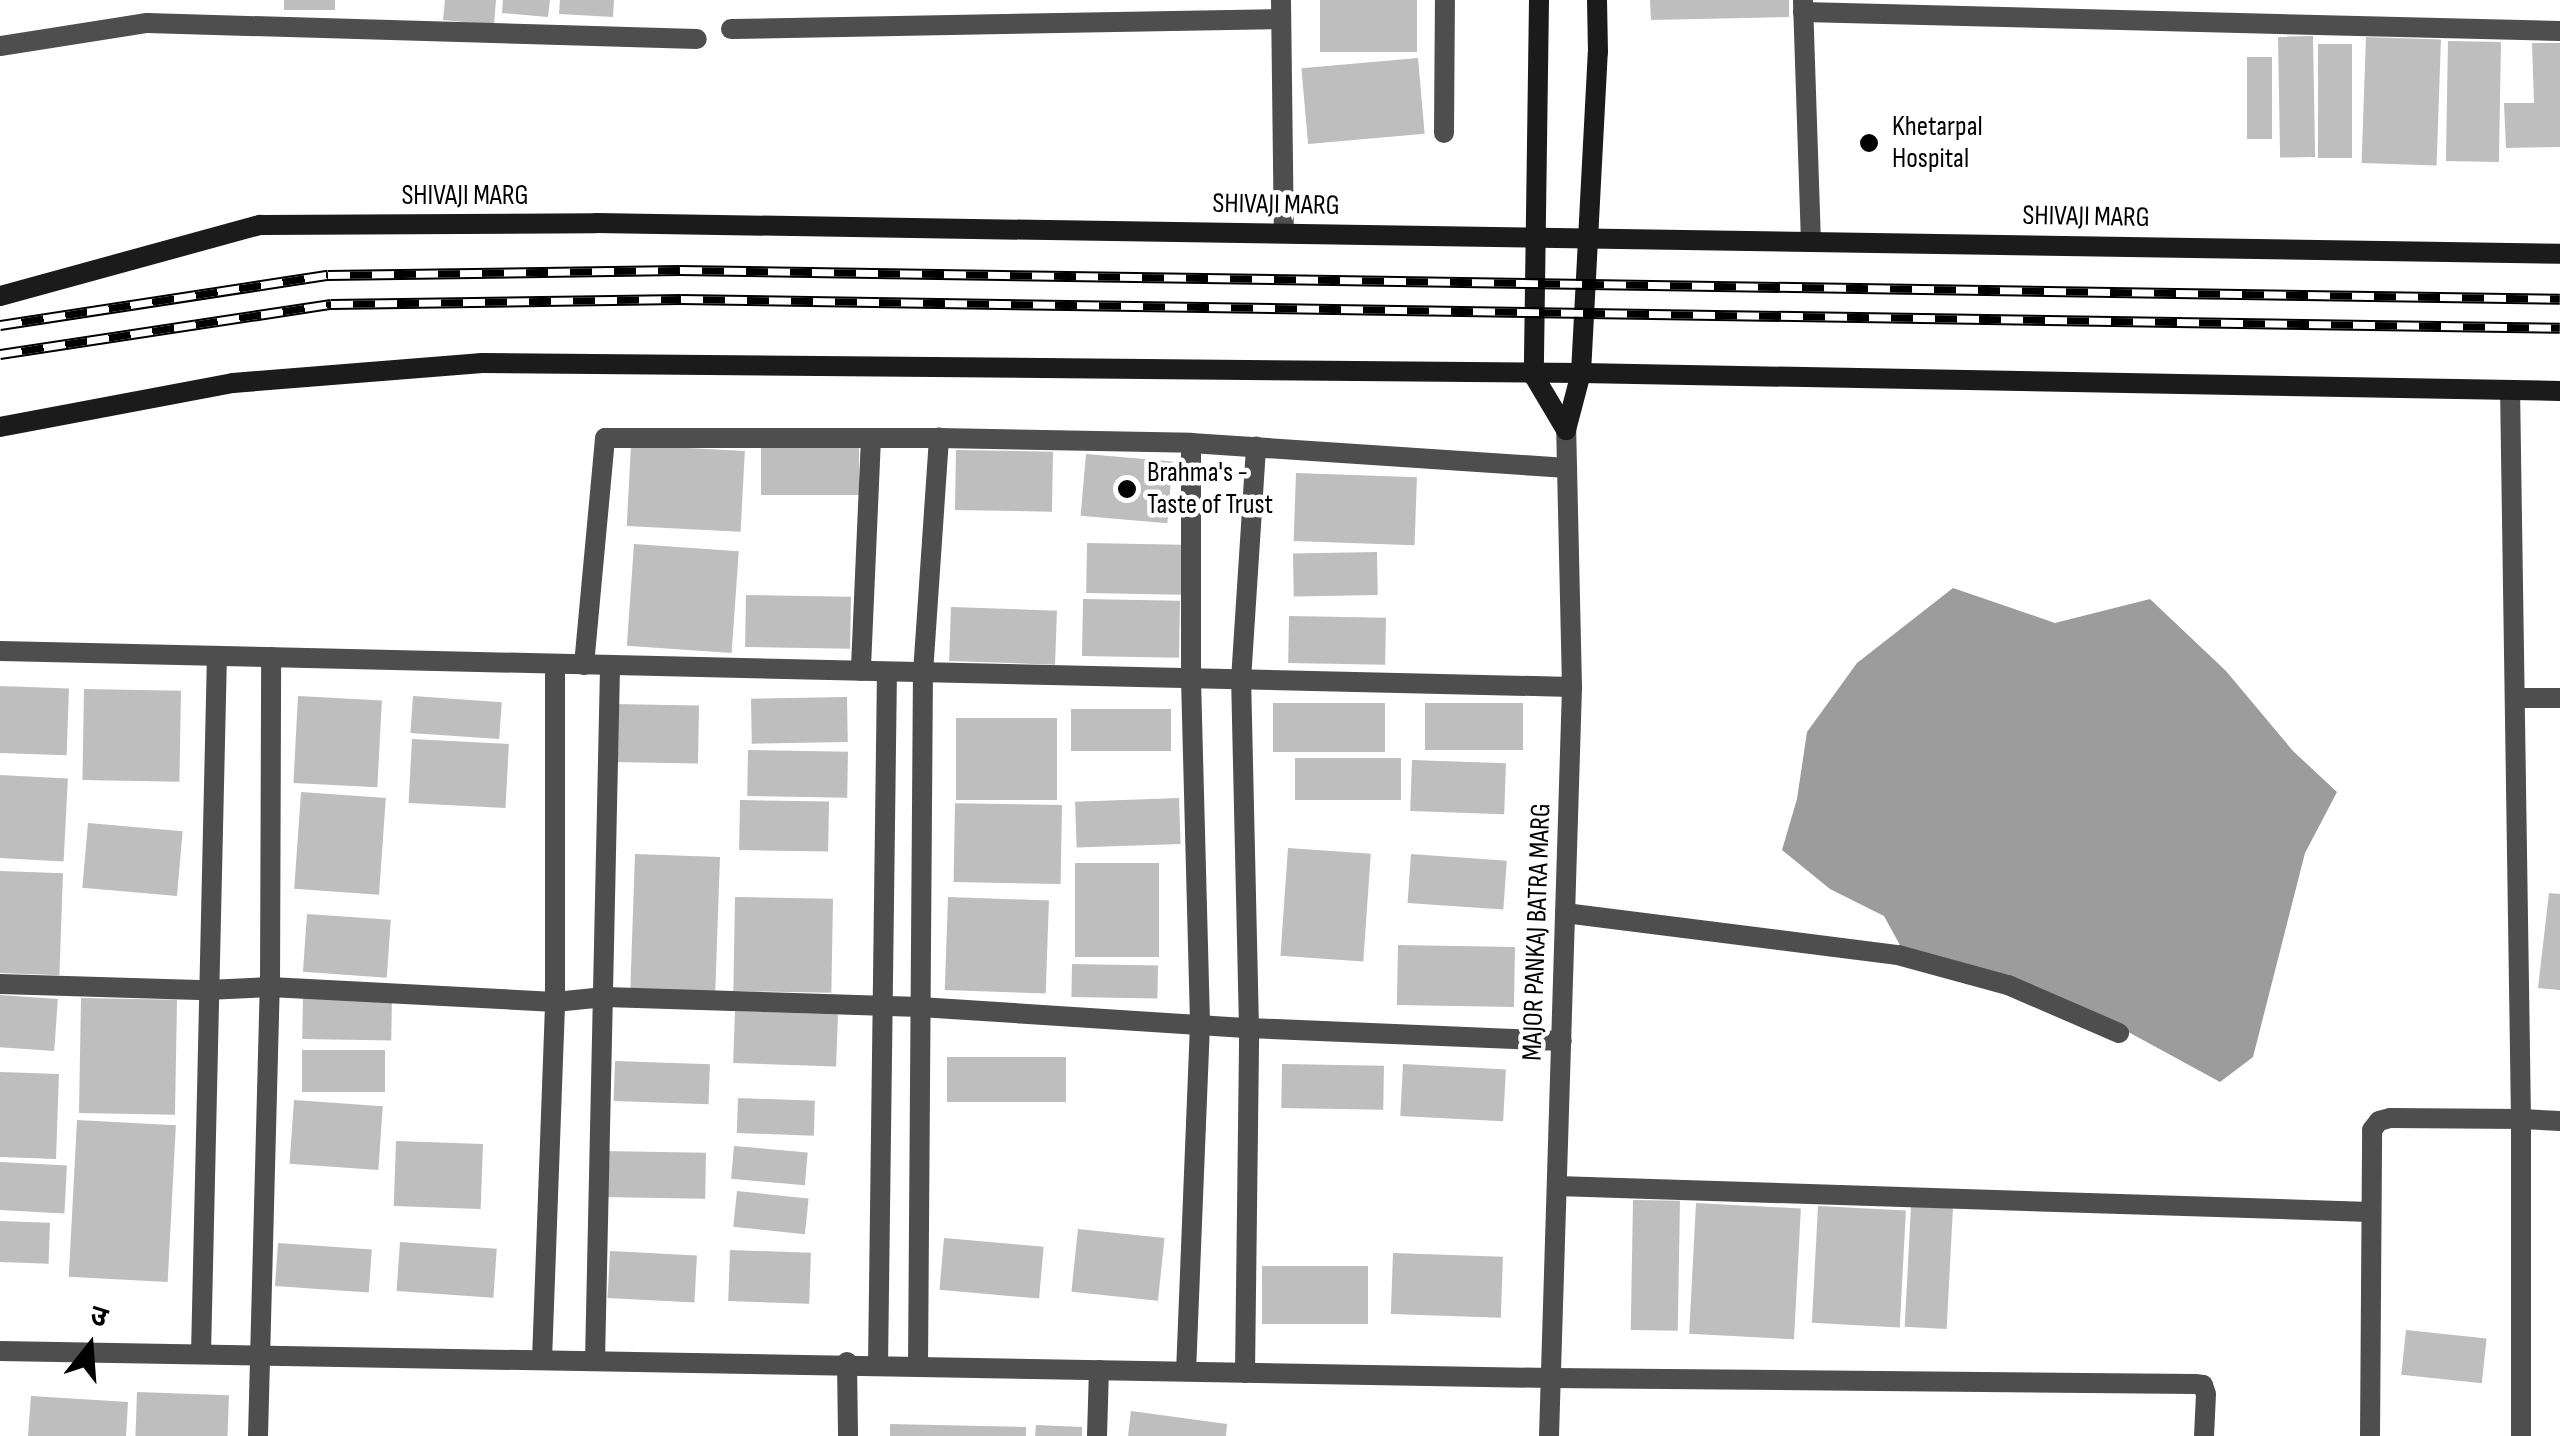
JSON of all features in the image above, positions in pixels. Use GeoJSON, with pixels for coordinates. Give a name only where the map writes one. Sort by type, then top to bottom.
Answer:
{"type":"FeatureCollection","features":[{"type":"Feature","properties":{"kind":"main road"},"geometry":{"type":"LineString","coordinates":[[1538,0],[1534,376],[1566,430]]}},
{"type":"Feature","properties":{"kind":"main road"},"geometry":{"type":"LineString","coordinates":[[1566,430],[1581,373],[1598,52],[1597,0]]}},
{"type":"Feature","properties":{"kind":"main road","name":"SHIVAJI MARG"},"geometry":{"type":"LineString","coordinates":[[0,296],[260,225],[596,224],[1810,239],[2560,254]]}},
{"type":"Feature","properties":{"kind":"main road"},"geometry":{"type":"LineString","coordinates":[[0,426],[232,383],[482,363],[1534,376],[1581,373],[2560,391]]}},
{"type":"Feature","properties":{"kind":"street"},"geometry":{"type":"LineString","coordinates":[[1444,133],[1445,0]]}},
{"type":"Feature","properties":{"kind":"street"},"geometry":{"type":"LineString","coordinates":[[1810,239],[1804,6],[2560,31]]}},
{"type":"Feature","properties":{"kind":"street"},"geometry":{"type":"LineString","coordinates":[[730,28],[1281,9],[1284,233]]}},
{"type":"Feature","properties":{"kind":"street"},"geometry":{"type":"LineString","coordinates":[[0,46],[148,23],[697,39]]}},
{"type":"Feature","properties":{"kind":"street"},"geometry":{"type":"LineString","coordinates":[[2510,390],[2521,1119],[2521,1436]]}},
{"type":"Feature","properties":{"kind":"street","name":"MAJOR PANKAJ BATRA MARG"},"geometry":{"type":"LineString","coordinates":[[1549,1436],[1572,686],[1566,430]]}},
{"type":"Feature","properties":{"kind":"street"},"geometry":{"type":"LineString","coordinates":[[584,665],[605,438],[1191,443],[1567,468]]}},
{"type":"Feature","properties":{"kind":"street"},"geometry":{"type":"LineString","coordinates":[[862,671],[870,438]]}},
{"type":"Feature","properties":{"kind":"street"},"geometry":{"type":"LineString","coordinates":[[918,1366],[923,673],[938,438]]}},
{"type":"Feature","properties":{"kind":"street"},"geometry":{"type":"LineString","coordinates":[[1186,1371],[1200,1024],[1191,678],[1191,443]]}},
{"type":"Feature","properties":{"kind":"street"},"geometry":{"type":"LineString","coordinates":[[1245,1373],[1249,1028],[1240,680],[1256,446]]}},
{"type":"Feature","properties":{"kind":"street"},"geometry":{"type":"LineString","coordinates":[[0,651],[1572,686]]}},
{"type":"Feature","properties":{"kind":"street"},"geometry":{"type":"LineString","coordinates":[[202,1354],[217,656]]}},
{"type":"Feature","properties":{"kind":"street"},"geometry":{"type":"LineString","coordinates":[[258,1436],[270,987],[271,657]]}},
{"type":"Feature","properties":{"kind":"street"},"geometry":{"type":"LineString","coordinates":[[542,1360],[555,1002],[555,664]]}},
{"type":"Feature","properties":{"kind":"street"},"geometry":{"type":"LineString","coordinates":[[595,1361],[610,666]]}},
{"type":"Feature","properties":{"kind":"street"},"geometry":{"type":"LineString","coordinates":[[878,1366],[879,1007],[887,672]]}},
{"type":"Feature","properties":{"kind":"street"},"geometry":{"type":"LineString","coordinates":[[2515,698],[2560,698]]}},
{"type":"Feature","properties":{"kind":"street"},"geometry":{"type":"LineString","coordinates":[[1566,912],[1898,955],[2008,985],[2119,1033]]}},
{"type":"Feature","properties":{"kind":"street"},"geometry":{"type":"LineString","coordinates":[[0,984],[208,990],[270,987],[555,1002],[604,997],[920,1007],[1249,1028],[1562,1041]]}},
{"type":"Feature","properties":{"kind":"street"},"geometry":{"type":"LineString","coordinates":[[2370,1436],[2369,1143],[2379,1121],[2560,1121]]}},
{"type":"Feature","properties":{"kind":"street"},"geometry":{"type":"LineString","coordinates":[[1556,1186],[2372,1212]]}},
{"type":"Feature","properties":{"kind":"street"},"geometry":{"type":"LineString","coordinates":[[0,1351],[847,1362],[878,1366],[1551,1378],[2194,1384],[2203,1385],[2206,1394],[2204,1436]]}},
{"type":"Feature","properties":{"kind":"street"},"geometry":{"type":"LineString","coordinates":[[847,1362],[848,1436]]}},
{"type":"Feature","properties":{"kind":"street"},"geometry":{"type":"LineString","coordinates":[[1097,1436],[1099,1370]]}},
{"type":"Feature","properties":{"kind":"shaded area"},"geometry":{"type":"Polygon","coordinates":[[[1953,588],[2055,623],[2150,599],[2226,671],[2293,751],[2337,792],[2305,853],[2253,1057],[2220,1082],[2088,1010],[1907,958],[1884,916],[1830,889],[1782,850],[1797,799],[1807,732],[1857,663],[1953,588]]]}},
{"type":"Feature","properties":{"kind":"building"},"geometry":{"type":"Polygon","coordinates":[[[284,0],[335,0],[335,10],[284,10],[284,0]]]}},
{"type":"Feature","properties":{"kind":"building"},"geometry":{"type":"Polygon","coordinates":[[[445,0],[496,0],[494,25],[443,20],[445,0]]]}},
{"type":"Feature","properties":{"kind":"building"},"geometry":{"type":"Polygon","coordinates":[[[503,0],[550,0],[548,17],[502,13],[503,0]]]}},
{"type":"Feature","properties":{"kind":"building"},"geometry":{"type":"Polygon","coordinates":[[[560,0],[614,0],[613,17],[559,14],[560,0]]]}},
{"type":"Feature","properties":{"kind":"building"},"geometry":{"type":"Polygon","coordinates":[[[1320,0],[1417,0],[1417,52],[1320,52],[1320,0]]]}},
{"type":"Feature","properties":{"kind":"building"},"geometry":{"type":"Polygon","coordinates":[[[1650,0],[1789,0],[1789,17],[1651,20],[1650,0]]]}},
{"type":"Feature","properties":{"kind":"building"},"geometry":{"type":"Polygon","coordinates":[[[2313,36],[2315,157],[2280,158],[2278,37],[2313,36]]]}},
{"type":"Feature","properties":{"kind":"building"},"geometry":{"type":"Polygon","coordinates":[[[2366,37],[2441,40],[2437,166],[2362,163],[2366,37]]]}},
{"type":"Feature","properties":{"kind":"building"},"geometry":{"type":"Polygon","coordinates":[[[2448,41],[2501,42],[2499,162],[2446,161],[2448,41]]]}},
{"type":"Feature","properties":{"kind":"building"},"geometry":{"type":"Polygon","coordinates":[[[2532,43],[2560,43],[2560,147],[2506,148],[2504,103],[2534,103],[2532,43]]]}},
{"type":"Feature","properties":{"kind":"building"},"geometry":{"type":"Polygon","coordinates":[[[2318,44],[2352,44],[2352,158],[2318,158],[2318,44]]]}},
{"type":"Feature","properties":{"kind":"building"},"geometry":{"type":"Polygon","coordinates":[[[2247,57],[2272,57],[2272,139],[2247,139],[2247,57]]]}},
{"type":"Feature","properties":{"kind":"building"},"geometry":{"type":"Polygon","coordinates":[[[1418,58],[1425,134],[1308,144],[1301,68],[1418,58]]]}},
{"type":"Feature","properties":{"kind":"building"},"geometry":{"type":"Polygon","coordinates":[[[631,445],[745,451],[741,532],[627,526],[631,445]]]}},
{"type":"Feature","properties":{"kind":"building"},"geometry":{"type":"Polygon","coordinates":[[[761,445],[859,445],[859,495],[761,495],[761,445]]]}},
{"type":"Feature","properties":{"kind":"building"},"geometry":{"type":"Polygon","coordinates":[[[956,450],[1053,452],[1052,512],[955,510],[956,450]]]}},
{"type":"Feature","properties":{"kind":"building","name":"Brahma's - Taste of Trust"},"geometry":{"type":"Polygon","coordinates":[[[1086,454],[1173,462],[1167,523],[1081,516],[1086,454]]]}},
{"type":"Feature","properties":{"kind":"building"},"geometry":{"type":"Polygon","coordinates":[[[1296,473],[1417,477],[1415,545],[1294,541],[1296,473]]]}},
{"type":"Feature","properties":{"kind":"building"},"geometry":{"type":"Polygon","coordinates":[[[1087,543],[1182,545],[1181,595],[1086,593],[1087,543]]]}},
{"type":"Feature","properties":{"kind":"building"},"geometry":{"type":"Polygon","coordinates":[[[634,544],[739,551],[732,653],[627,646],[634,544]]]}},
{"type":"Feature","properties":{"kind":"building"},"geometry":{"type":"Polygon","coordinates":[[[1377,552],[1378,595],[1294,596],[1293,553],[1377,552]]]}},
{"type":"Feature","properties":{"kind":"building"},"geometry":{"type":"Polygon","coordinates":[[[746,595],[851,597],[850,649],[745,647],[746,595]]]}},
{"type":"Feature","properties":{"kind":"building"},"geometry":{"type":"Polygon","coordinates":[[[1083,599],[1180,601],[1179,658],[1082,656],[1083,599]]]}},
{"type":"Feature","properties":{"kind":"building"},"geometry":{"type":"Polygon","coordinates":[[[951,607],[1057,611],[1055,665],[949,661],[951,607]]]}},
{"type":"Feature","properties":{"kind":"building"},"geometry":{"type":"Polygon","coordinates":[[[1289,616],[1386,618],[1385,665],[1288,663],[1289,616]]]}},
{"type":"Feature","properties":{"kind":"building"},"geometry":{"type":"Polygon","coordinates":[[[0,686],[69,688],[67,755],[0,753],[0,686]]]}},
{"type":"Feature","properties":{"kind":"building"},"geometry":{"type":"Polygon","coordinates":[[[84,689],[181,691],[179,782],[82,780],[84,689]]]}},
{"type":"Feature","properties":{"kind":"building"},"geometry":{"type":"Polygon","coordinates":[[[298,696],[382,700],[377,787],[293,783],[298,696]]]}},
{"type":"Feature","properties":{"kind":"building"},"geometry":{"type":"Polygon","coordinates":[[[413,696],[502,702],[499,739],[410,733],[413,696]]]}},
{"type":"Feature","properties":{"kind":"building"},"geometry":{"type":"Polygon","coordinates":[[[847,697],[848,742],[752,744],[751,699],[847,697]]]}},
{"type":"Feature","properties":{"kind":"building"},"geometry":{"type":"Polygon","coordinates":[[[1273,703],[1385,703],[1385,752],[1273,752],[1273,703]]]}},
{"type":"Feature","properties":{"kind":"building"},"geometry":{"type":"Polygon","coordinates":[[[1425,703],[1523,703],[1523,750],[1425,750],[1425,703]]]}},
{"type":"Feature","properties":{"kind":"building"},"geometry":{"type":"Polygon","coordinates":[[[613,704],[699,706],[698,763],[612,762],[613,704]]]}},
{"type":"Feature","properties":{"kind":"building"},"geometry":{"type":"Polygon","coordinates":[[[1071,709],[1171,709],[1171,751],[1071,751],[1071,709]]]}},
{"type":"Feature","properties":{"kind":"building"},"geometry":{"type":"Polygon","coordinates":[[[956,718],[1057,718],[1057,800],[956,800],[956,718]]]}},
{"type":"Feature","properties":{"kind":"building"},"geometry":{"type":"Polygon","coordinates":[[[412,739],[509,744],[506,808],[409,803],[412,739]]]}},
{"type":"Feature","properties":{"kind":"building"},"geometry":{"type":"Polygon","coordinates":[[[748,750],[848,752],[847,798],[747,796],[748,750]]]}},
{"type":"Feature","properties":{"kind":"building"},"geometry":{"type":"Polygon","coordinates":[[[1295,758],[1401,758],[1401,800],[1295,800],[1295,758]]]}},
{"type":"Feature","properties":{"kind":"building"},"geometry":{"type":"Polygon","coordinates":[[[1412,760],[1506,763],[1504,814],[1410,811],[1412,760]]]}},
{"type":"Feature","properties":{"kind":"building"},"geometry":{"type":"Polygon","coordinates":[[[0,775],[68,779],[64,861],[0,858],[0,775]]]}},
{"type":"Feature","properties":{"kind":"building"},"geometry":{"type":"Polygon","coordinates":[[[301,792],[386,798],[379,895],[294,889],[301,792]]]}},
{"type":"Feature","properties":{"kind":"building"},"geometry":{"type":"Polygon","coordinates":[[[1179,798],[1181,844],[1077,848],[1075,802],[1179,798]]]}},
{"type":"Feature","properties":{"kind":"building"},"geometry":{"type":"Polygon","coordinates":[[[740,800],[829,802],[828,852],[739,850],[740,800]]]}},
{"type":"Feature","properties":{"kind":"building"},"geometry":{"type":"Polygon","coordinates":[[[955,803],[1062,805],[1061,884],[954,882],[955,803]]]}},
{"type":"Feature","properties":{"kind":"building"},"geometry":{"type":"Polygon","coordinates":[[[88,823],[183,831],[177,896],[82,888],[88,823]]]}},
{"type":"Feature","properties":{"kind":"building"},"geometry":{"type":"Polygon","coordinates":[[[1288,848],[1371,854],[1363,962],[1280,956],[1288,848]]]}},
{"type":"Feature","properties":{"kind":"building"},"geometry":{"type":"Polygon","coordinates":[[[635,854],[720,857],[715,998],[630,995],[635,854]]]}},
{"type":"Feature","properties":{"kind":"building"},"geometry":{"type":"Polygon","coordinates":[[[1411,854],[1507,861],[1503,910],[1408,903],[1411,854]]]}},
{"type":"Feature","properties":{"kind":"building"},"geometry":{"type":"Polygon","coordinates":[[[1075,863],[1159,863],[1159,957],[1075,957],[1075,863]]]}},
{"type":"Feature","properties":{"kind":"building"},"geometry":{"type":"Polygon","coordinates":[[[0,871],[63,873],[59,975],[0,973],[0,871]]]}},
{"type":"Feature","properties":{"kind":"building"},"geometry":{"type":"Polygon","coordinates":[[[2549,893],[2560,894],[2560,990],[2538,988],[2549,893]]]}},
{"type":"Feature","properties":{"kind":"building"},"geometry":{"type":"Polygon","coordinates":[[[735,897],[833,899],[831,993],[733,991],[735,897]]]}},
{"type":"Feature","properties":{"kind":"building"},"geometry":{"type":"Polygon","coordinates":[[[948,897],[1049,901],[1046,993],[945,990],[948,897]]]}},
{"type":"Feature","properties":{"kind":"building"},"geometry":{"type":"Polygon","coordinates":[[[307,914],[391,920],[387,978],[303,972],[307,914]]]}},
{"type":"Feature","properties":{"kind":"building"},"geometry":{"type":"Polygon","coordinates":[[[1398,945],[1515,947],[1514,1007],[1397,1005],[1398,945]]]}},
{"type":"Feature","properties":{"kind":"building"},"geometry":{"type":"Polygon","coordinates":[[[1072,964],[1158,966],[1157,998],[1071,997],[1072,964]]]}},
{"type":"Feature","properties":{"kind":"building"},"geometry":{"type":"Polygon","coordinates":[[[0,995],[58,999],[54,1051],[0,1047],[0,995]]]}},
{"type":"Feature","properties":{"kind":"building"},"geometry":{"type":"Polygon","coordinates":[[[303,996],[392,998],[391,1041],[302,1039],[303,996]]]}},
{"type":"Feature","properties":{"kind":"building"},"geometry":{"type":"Polygon","coordinates":[[[81,998],[177,1000],[175,1115],[79,1113],[81,998]]]}},
{"type":"Feature","properties":{"kind":"building"},"geometry":{"type":"Polygon","coordinates":[[[735,1011],[838,1015],[836,1067],[733,1063],[735,1011]]]}},
{"type":"Feature","properties":{"kind":"building"},"geometry":{"type":"Polygon","coordinates":[[[302,1050],[385,1050],[385,1092],[302,1092],[302,1050]]]}},
{"type":"Feature","properties":{"kind":"building"},"geometry":{"type":"Polygon","coordinates":[[[947,1057],[1066,1057],[1066,1102],[947,1102],[947,1057]]]}},
{"type":"Feature","properties":{"kind":"building"},"geometry":{"type":"Polygon","coordinates":[[[615,1061],[710,1064],[709,1104],[614,1101],[615,1061]]]}},
{"type":"Feature","properties":{"kind":"building"},"geometry":{"type":"Polygon","coordinates":[[[1282,1064],[1384,1066],[1383,1110],[1281,1108],[1282,1064]]]}},
{"type":"Feature","properties":{"kind":"building"},"geometry":{"type":"Polygon","coordinates":[[[1403,1064],[1506,1069],[1503,1121],[1400,1116],[1403,1064]]]}},
{"type":"Feature","properties":{"kind":"building"},"geometry":{"type":"Polygon","coordinates":[[[0,1072],[59,1074],[56,1159],[0,1157],[0,1072]]]}},
{"type":"Feature","properties":{"kind":"building"},"geometry":{"type":"Polygon","coordinates":[[[738,1098],[815,1101],[814,1136],[737,1133],[738,1098]]]}},
{"type":"Feature","properties":{"kind":"building"},"geometry":{"type":"Polygon","coordinates":[[[294,1100],[383,1106],[378,1170],[290,1164],[294,1100]]]}},
{"type":"Feature","properties":{"kind":"building"},"geometry":{"type":"Polygon","coordinates":[[[77,1120],[176,1125],[168,1282],[69,1277],[77,1120]]]}},
{"type":"Feature","properties":{"kind":"building"},"geometry":{"type":"Polygon","coordinates":[[[396,1141],[483,1144],[481,1209],[394,1206],[396,1141]]]}},
{"type":"Feature","properties":{"kind":"building"},"geometry":{"type":"Polygon","coordinates":[[[734,1146],[808,1152],[805,1185],[731,1179],[734,1146]]]}},
{"type":"Feature","properties":{"kind":"building"},"geometry":{"type":"Polygon","coordinates":[[[602,1151],[706,1153],[705,1199],[601,1197],[602,1151]]]}},
{"type":"Feature","properties":{"kind":"building"},"geometry":{"type":"Polygon","coordinates":[[[0,1162],[67,1166],[64,1213],[0,1210],[0,1162]]]}},
{"type":"Feature","properties":{"kind":"building"},"geometry":{"type":"Polygon","coordinates":[[[737,1191],[809,1199],[805,1234],[733,1227],[737,1191]]]}},
{"type":"Feature","properties":{"kind":"building"},"geometry":{"type":"Polygon","coordinates":[[[1633,1200],[1680,1201],[1678,1331],[1631,1330],[1633,1200]]]}},
{"type":"Feature","properties":{"kind":"building"},"geometry":{"type":"Polygon","coordinates":[[[1696,1203],[1801,1208],[1794,1339],[1689,1334],[1696,1203]]]}},
{"type":"Feature","properties":{"kind":"building"},"geometry":{"type":"Polygon","coordinates":[[[1818,1206],[1906,1211],[1900,1327],[1812,1323],[1818,1206]]]}},
{"type":"Feature","properties":{"kind":"building"},"geometry":{"type":"Polygon","coordinates":[[[1911,1206],[1953,1208],[1947,1329],[1905,1327],[1911,1206]]]}},
{"type":"Feature","properties":{"kind":"building"},"geometry":{"type":"Polygon","coordinates":[[[0,1221],[50,1223],[49,1264],[0,1262],[0,1221]]]}},
{"type":"Feature","properties":{"kind":"building"},"geometry":{"type":"Polygon","coordinates":[[[1078,1229],[1165,1238],[1158,1301],[1071,1292],[1078,1229]]]}},
{"type":"Feature","properties":{"kind":"building"},"geometry":{"type":"Polygon","coordinates":[[[944,1238],[1044,1247],[1039,1299],[939,1290],[944,1238]]]}},
{"type":"Feature","properties":{"kind":"building"},"geometry":{"type":"Polygon","coordinates":[[[400,1242],[497,1249],[493,1298],[397,1291],[400,1242]]]}},
{"type":"Feature","properties":{"kind":"building"},"geometry":{"type":"Polygon","coordinates":[[[278,1243],[372,1250],[369,1292],[275,1286],[278,1243]]]}},
{"type":"Feature","properties":{"kind":"building"},"geometry":{"type":"Polygon","coordinates":[[[730,1250],[811,1253],[809,1304],[728,1301],[730,1250]]]}},
{"type":"Feature","properties":{"kind":"building"},"geometry":{"type":"Polygon","coordinates":[[[610,1251],[697,1256],[694,1302],[608,1298],[610,1251]]]}},
{"type":"Feature","properties":{"kind":"building"},"geometry":{"type":"Polygon","coordinates":[[[1393,1253],[1503,1257],[1501,1318],[1391,1314],[1393,1253]]]}},
{"type":"Feature","properties":{"kind":"building"},"geometry":{"type":"Polygon","coordinates":[[[1262,1266],[1368,1266],[1368,1324],[1262,1324],[1262,1266]]]}},
{"type":"Feature","properties":{"kind":"building"},"geometry":{"type":"Polygon","coordinates":[[[2406,1330],[2487,1338],[2482,1383],[2401,1375],[2406,1330]]]}},
{"type":"Feature","properties":{"kind":"building"},"geometry":{"type":"Polygon","coordinates":[[[137,1392],[229,1395],[228,1436],[135,1436],[137,1392]]]}},
{"type":"Feature","properties":{"kind":"building"},"geometry":{"type":"Polygon","coordinates":[[[31,1396],[128,1402],[126,1436],[28,1436],[31,1396]]]}},
{"type":"Feature","properties":{"kind":"building"},"geometry":{"type":"Polygon","coordinates":[[[1131,1411],[1227,1424],[1226,1436],[1128,1436],[1131,1411]]]}},
{"type":"Feature","properties":{"kind":"building"},"geometry":{"type":"Polygon","coordinates":[[[890,1424],[1026,1427],[1026,1436],[890,1436],[890,1424]]]}},
{"type":"Feature","properties":{"kind":"building"},"geometry":{"type":"Polygon","coordinates":[[[1036,1425],[1082,1427],[1082,1436],[1035,1436],[1036,1425]]]}},
{"type":"Feature","properties":{"kind":"railway"},"geometry":{"type":"LineString","coordinates":[[0,325],[328,275],[680,270],[2560,299]]}},
{"type":"Feature","properties":{"kind":"railway"},"geometry":{"type":"LineString","coordinates":[[0,354],[331,304],[681,299],[2560,328]]}},
{"type":"Feature","properties":{"kind":"place","name":"Khetarpal Hospital"},"geometry":{"type":"Point","coordinates":[1869,143]}},
{"type":"Feature","properties":{"kind":"place","name":"Brahma's - Taste of Trust"},"geometry":{"type":"Point","coordinates":[1127,489]}}]}
